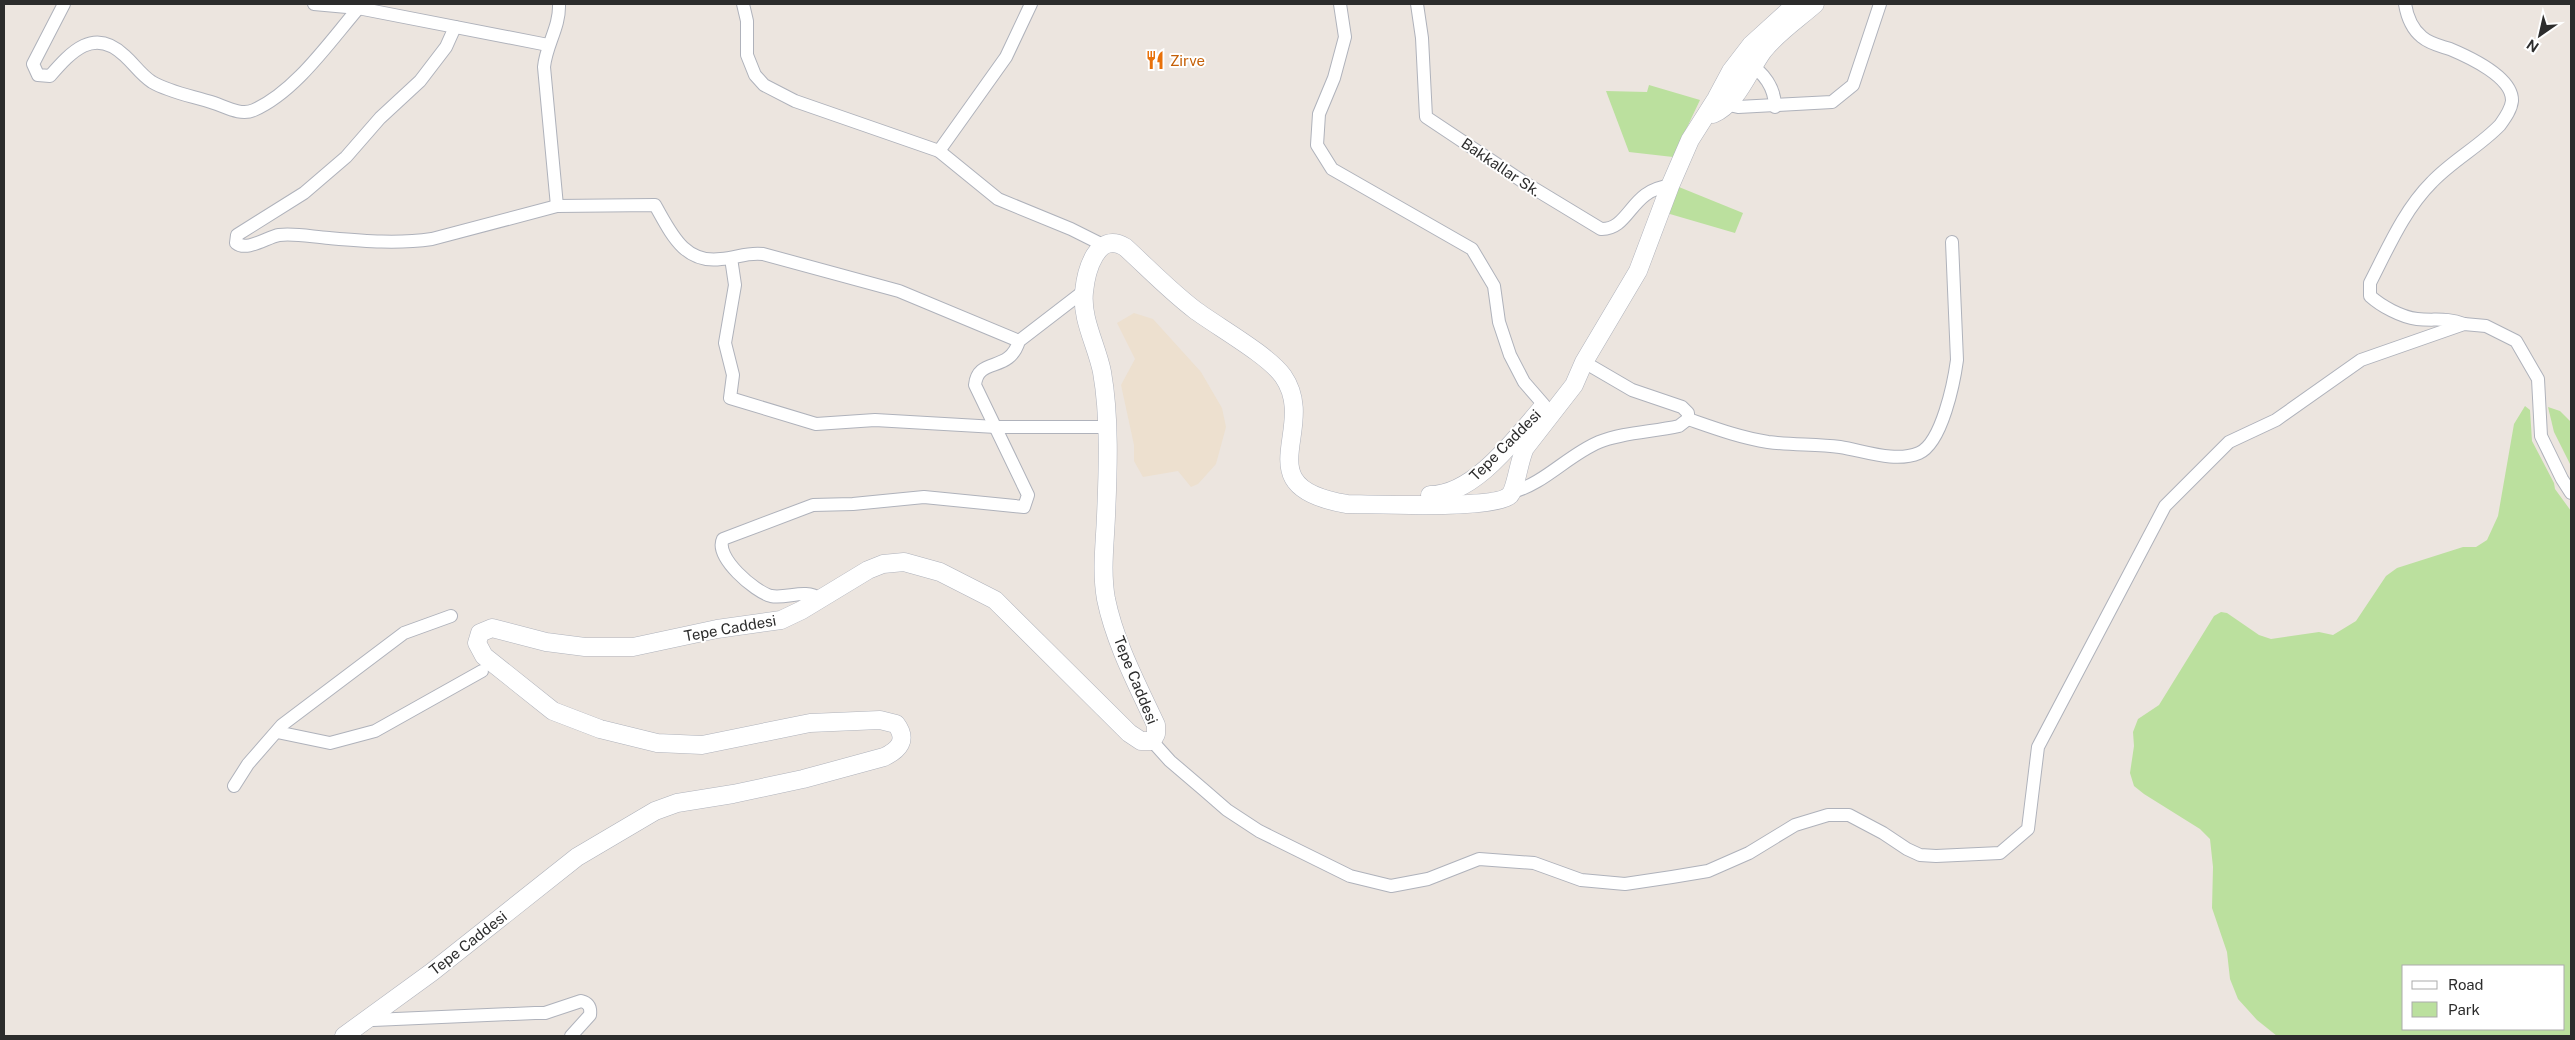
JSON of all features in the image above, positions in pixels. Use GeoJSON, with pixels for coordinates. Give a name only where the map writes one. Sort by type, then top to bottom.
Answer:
{"type":"FeatureCollection","features":[{"type":"Feature","properties":{"kind":"street"},"geometry":{"type":"LineString","coordinates":[[64,4],[33,64],[38,75],[50,76],[76,49],[92,42],[100,43],[117,49],[143,75],[160,86],[246,112],[262,106],[288,87],[338,35],[360,6]]}},
{"type":"Feature","properties":{"kind":"street"},"geometry":{"type":"LineString","coordinates":[[314,4],[360,6],[548,45]]}},
{"type":"Feature","properties":{"kind":"street"},"geometry":{"type":"LineString","coordinates":[[557,206],[544,75],[548,45],[557,27],[558,4]]}},
{"type":"Feature","properties":{"kind":"street"},"geometry":{"type":"LineString","coordinates":[[743,4],[747,21],[747,55],[755,75],[764,85],[795,101],[939,151],[998,199],[1071,229],[1103,245]]}},
{"type":"Feature","properties":{"kind":"street"},"geometry":{"type":"LineString","coordinates":[[939,151],[1006,58],[1031,4]]}},
{"type":"Feature","properties":{"kind":"street"},"geometry":{"type":"LineString","coordinates":[[1340,4],[1345,37],[1334,78],[1319,114],[1317,145],[1332,169],[1396,208],[1472,249],[1494,286],[1499,322],[1510,355],[1524,382],[1544,405]]}},
{"type":"Feature","properties":{"kind":"street","name":"Bakkallar Sk."},"geometry":{"type":"LineString","coordinates":[[1417,4],[1422,38],[1426,117],[1525,184],[1601,229],[1607,229],[1620,222],[1649,190],[1670,186]]}},
{"type":"Feature","properties":{"kind":"street","name":"Tepe Caddesi"},"geometry":{"type":"LineString","coordinates":[[344,1036],[367,1017],[432,972],[577,858],[655,811],[677,803],[733,794],[803,779],[884,757],[894,752],[902,742],[903,736],[896,724],[880,720],[784,727],[702,745],[657,743],[600,729],[553,711],[508,676],[479,650],[477,643],[480,633],[492,628],[546,642],[575,646],[602,648],[633,647],[718,629],[781,620],[868,570],[895,562],[918,566],[980,590],[1008,611],[1130,733],[1142,741],[1152,740],[1156,734],[1156,725],[1123,651],[1112,620],[1105,589],[1106,427],[1102,374],[1084,306],[1084,291],[1090,263],[1103,245],[1117,242],[1125,246],[1174,293],[1260,356],[1284,377],[1293,401],[1294,414],[1289,457],[1290,471],[1301,489],[1319,497],[1347,504],[1489,502],[1502,500],[1513,486],[1525,448],[1574,385],[1584,362],[1638,270],[1690,140],[1704,118],[1720,102],[1746,63],[1759,36],[1797,7],[1815,4]]}},
{"type":"Feature","properties":{"kind":"street"},"geometry":{"type":"LineString","coordinates":[[1720,102],[1775,107],[1832,102],[1853,85],[1880,4]]}},
{"type":"Feature","properties":{"kind":"street"},"geometry":{"type":"LineString","coordinates":[[2405,4],[2414,28],[2423,38],[2462,55],[2495,73],[2510,91],[2512,102],[2508,113],[2500,125],[2440,175],[2408,211],[2370,283],[2370,296],[2404,316],[2415,319],[2442,318],[2464,324],[2486,326],[2516,341],[2538,380],[2541,436],[2562,480],[2571,493]]}},
{"type":"Feature","properties":{"kind":"street"},"geometry":{"type":"LineString","coordinates":[[455,27],[446,47],[420,82],[380,118],[346,157],[304,193],[237,234],[236,243],[248,246],[287,235],[392,243],[412,242],[432,239],[557,206],[655,205],[676,242],[684,250],[706,260],[731,258],[744,253],[763,254],[899,291],[1019,341]]}},
{"type":"Feature","properties":{"kind":"street"},"geometry":{"type":"LineString","coordinates":[[1746,63],[1770,84],[1775,96],[1775,107]]}},
{"type":"Feature","properties":{"kind":"street"},"geometry":{"type":"LineString","coordinates":[[1688,419],[1770,442],[1834,446],[1887,456],[1919,453],[1925,449],[1936,433],[1955,376],[1957,360],[1952,242]]}},
{"type":"Feature","properties":{"kind":"street"},"geometry":{"type":"LineString","coordinates":[[731,258],[735,285],[725,342],[733,375],[730,398],[816,424],[875,420],[996,427],[1106,427]]}},
{"type":"Feature","properties":{"kind":"street"},"geometry":{"type":"LineString","coordinates":[[820,599],[808,594],[777,596],[763,593],[726,560],[721,548],[723,539],[813,505],[852,504],[924,497],[1024,507],[1028,496],[975,384],[976,377],[983,368],[1000,364],[1015,354],[1019,341],[1084,291]]}},
{"type":"Feature","properties":{"kind":"street"},"geometry":{"type":"LineString","coordinates":[[1152,740],[1170,761],[1227,810],[1259,831],[1350,876],[1392,886],[1428,879],[1479,859],[1534,863],[1581,880],[1625,884],[1672,877],[1708,871],[1749,853],[1795,826],[1828,815],[1849,815],[1920,855],[2000,853],[2028,828],[2038,747],[2165,506],[2229,442],[2276,420],[2361,360],[2464,324]]}},
{"type":"Feature","properties":{"kind":"street"},"geometry":{"type":"LineString","coordinates":[[1584,362],[1632,390],[1676,404],[1686,410],[1688,419]]}},
{"type":"Feature","properties":{"kind":"street","name":"Tepe Caddesi"},"geometry":{"type":"LineString","coordinates":[[1319,497],[1441,495],[1464,485],[1482,470],[1584,362]]}},
{"type":"Feature","properties":{"kind":"street"},"geometry":{"type":"LineString","coordinates":[[1489,502],[1478,487],[1478,481],[1482,470],[1492,464],[1504,465],[1509,469],[1513,486],[1527,487],[1581,451],[1600,442],[1679,426],[1688,419]]}},
{"type":"Feature","properties":{"kind":"street"},"geometry":{"type":"LineString","coordinates":[[234,786],[248,764],[277,732],[404,634],[451,616]]}},
{"type":"Feature","properties":{"kind":"street"},"geometry":{"type":"LineString","coordinates":[[277,732],[330,743],[375,731],[482,671]]}},
{"type":"Feature","properties":{"kind":"street"},"geometry":{"type":"LineString","coordinates":[[367,1017],[373,1020],[490,1013],[545,1013],[581,1002],[586,1003],[589,1006],[590,1015],[571,1036]]}},
{"type":"Feature","properties":{"kind":"shaded area"},"geometry":{"type":"Polygon","coordinates":[[[1134,313],[1153,319],[1201,372],[1222,408],[1226,427],[1216,464],[1198,484],[1191,487],[1178,471],[1143,477],[1134,461],[1134,445],[1121,385],[1135,359],[1117,323],[1134,313]]]}},
{"type":"Feature","properties":{"kind":"green space"},"geometry":{"type":"Polygon","coordinates":[[[1649,85],[1700,100],[1673,157],[1629,152],[1606,91],[1647,92],[1649,85]]]}},
{"type":"Feature","properties":{"kind":"green space"},"geometry":{"type":"Polygon","coordinates":[[[1674,185],[1743,213],[1735,233],[1663,212],[1674,185]]]}},
{"type":"Feature","properties":{"kind":"green space"},"geometry":{"type":"Polygon","coordinates":[[[2525,406],[2530,410],[2532,441],[2554,483],[2555,489],[2571,511],[2571,1036],[2277,1036],[2257,1020],[2238,999],[2230,979],[2227,952],[2212,908],[2213,867],[2210,839],[2200,829],[2134,786],[2130,773],[2134,746],[2133,732],[2138,719],[2159,705],[2214,616],[2221,612],[2227,613],[2259,635],[2271,639],[2319,632],[2333,635],[2356,621],[2386,576],[2397,568],[2463,547],[2476,547],[2487,540],[2498,516],[2514,424],[2525,406]]]}},
{"type":"Feature","properties":{"kind":"green space"},"geometry":{"type":"Polygon","coordinates":[[[2548,407],[2560,411],[2571,422],[2571,466],[2554,432],[2548,407]]]}},
{"type":"Feature","properties":{"kind":"place","name":"Zirve"},"geometry":{"type":"Point","coordinates":[1155,60]}}]}
